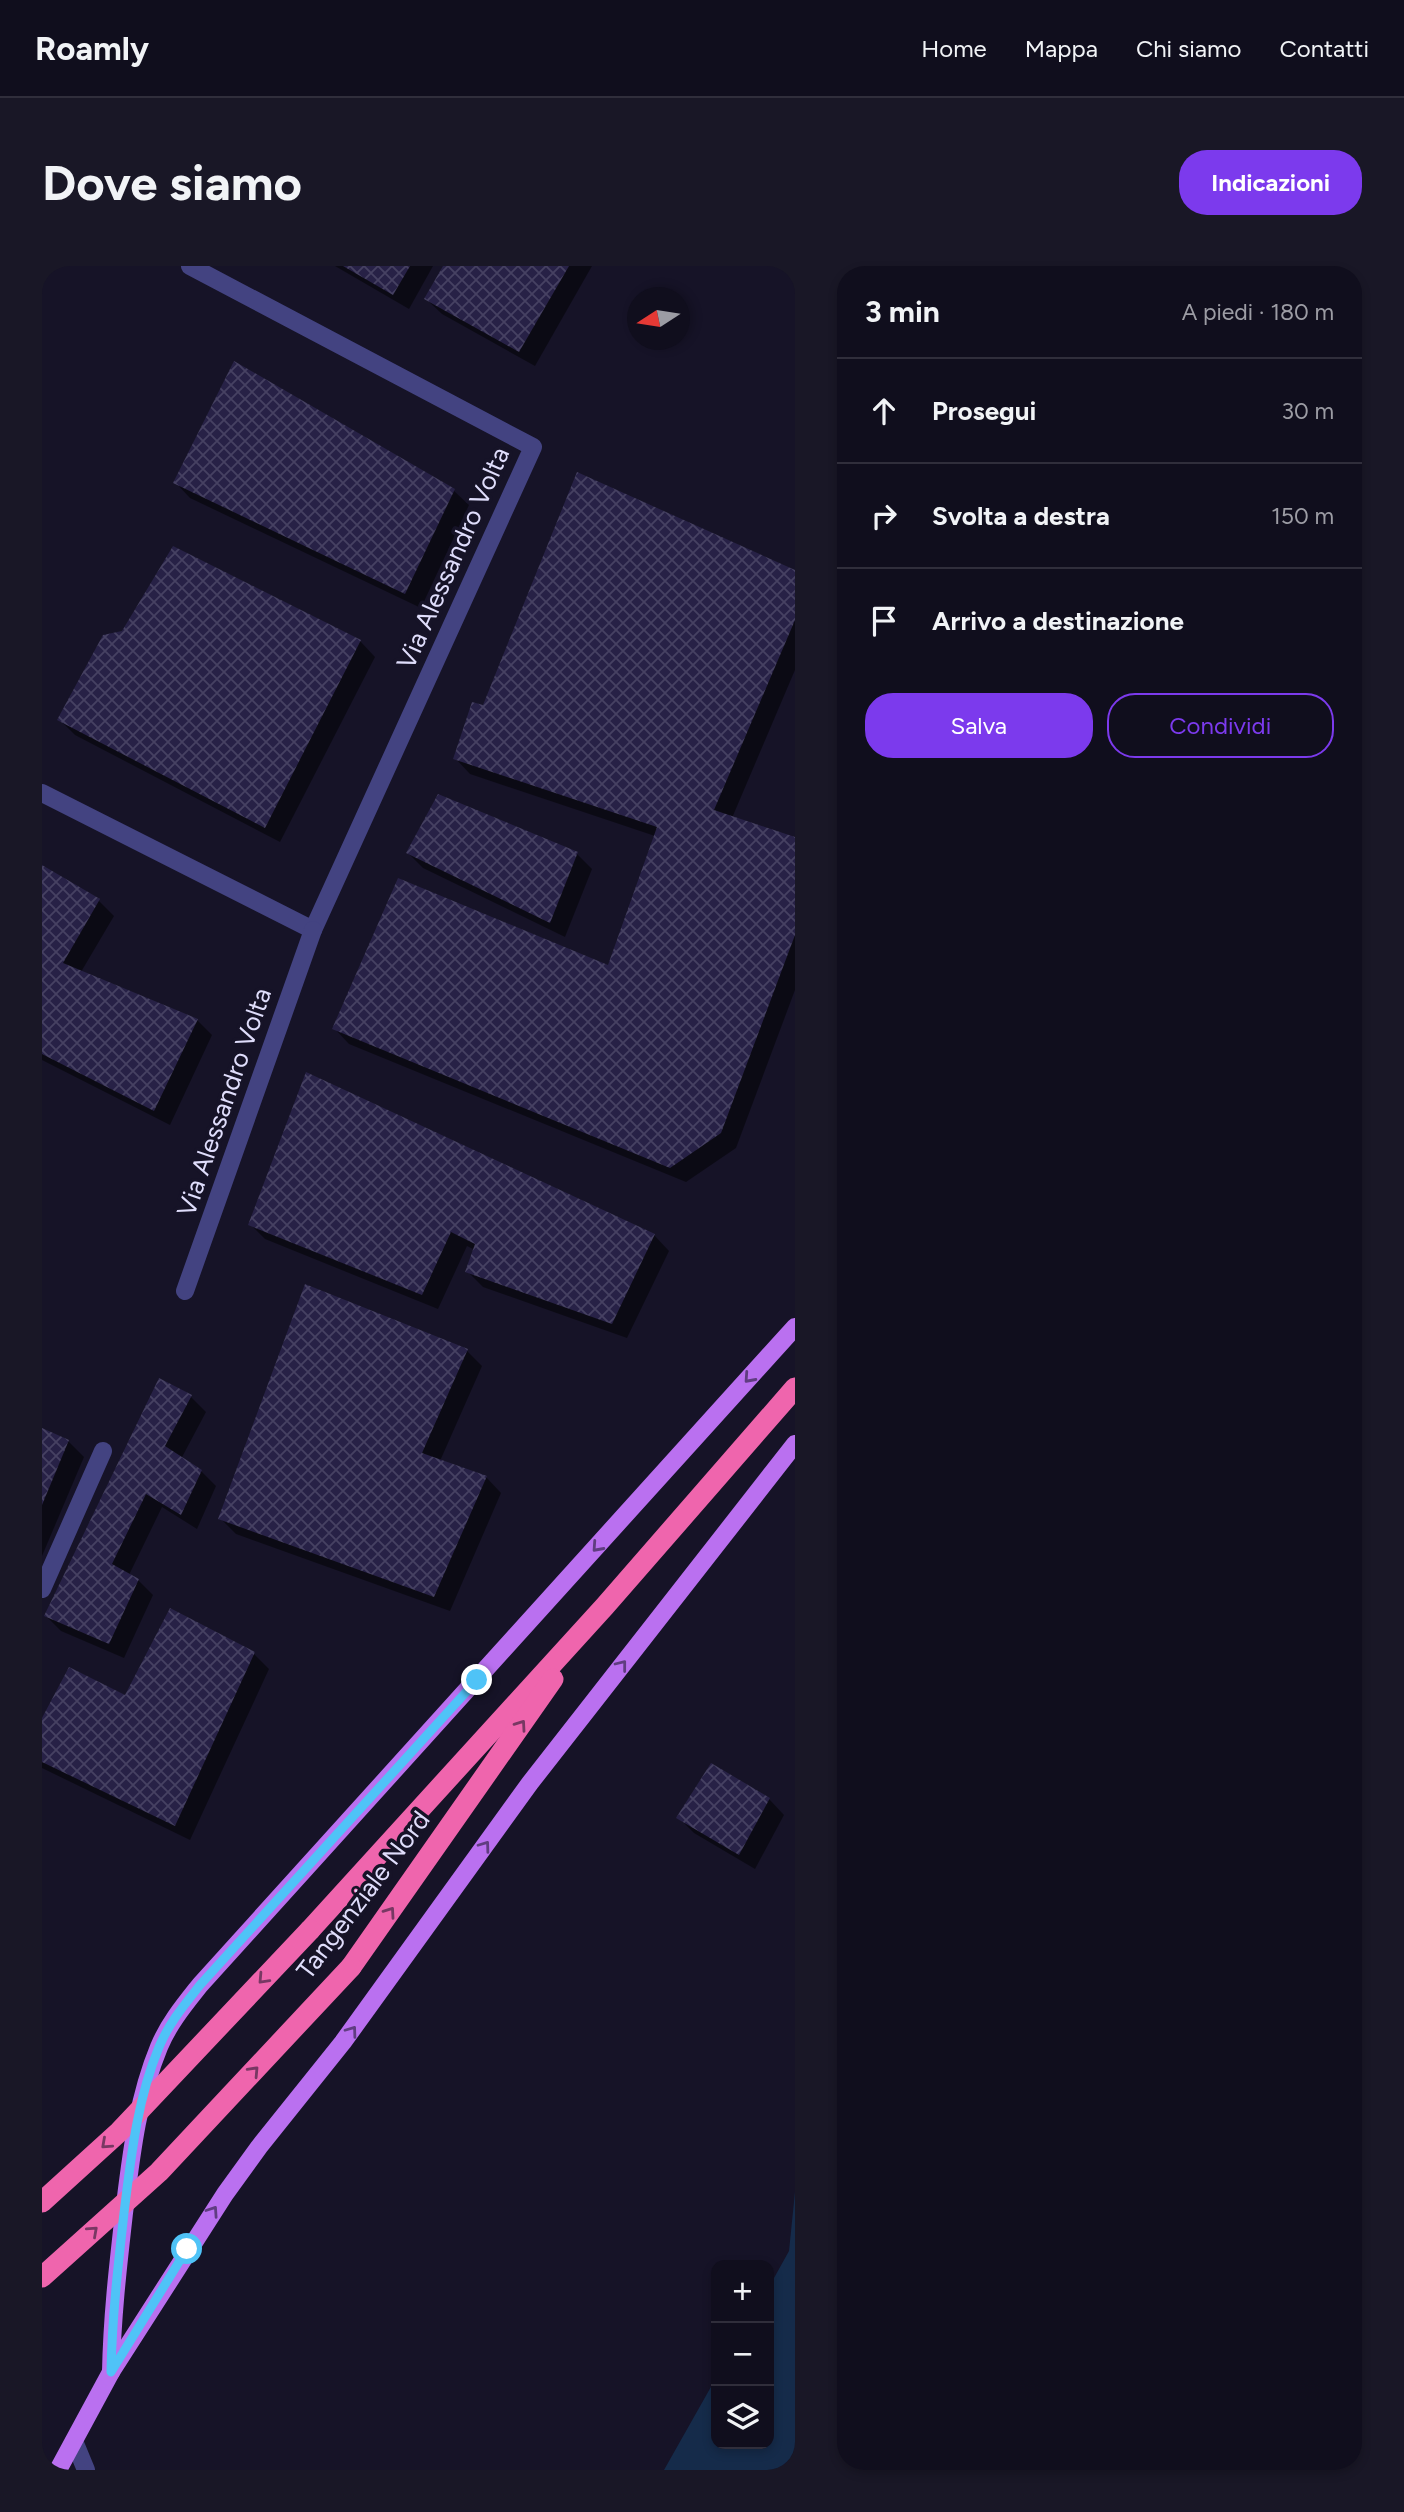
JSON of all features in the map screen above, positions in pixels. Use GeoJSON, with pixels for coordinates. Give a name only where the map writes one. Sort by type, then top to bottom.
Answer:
{"type":"FeatureCollection","features":[{"type":"Feature","properties":{"kind":"highway","name":"Tangenziale Nord"},"geometry":{"type":"LineString","coordinates":[[42,2202],[119,2132],[310,1930],[605,1606],[795,1388]]}},
{"type":"Feature","properties":{"kind":"highway","name":"Tangenziale Nord"},"geometry":{"type":"LineString","coordinates":[[42,2277],[159,2172],[351,1967],[605,1606]]}},
{"type":"Feature","properties":{"kind":"main road"},"geometry":{"type":"LineString","coordinates":[[111,2372],[112,2314],[132,2146],[159,2046],[177,2014],[200,1985],[795,1327]]}},
{"type":"Feature","properties":{"kind":"main road"},"geometry":{"type":"LineString","coordinates":[[58,2470],[111,2372],[187,2249],[259,2147],[343,2042],[530,1783],[795,1444]]}},
{"type":"Feature","properties":{"kind":"street","name":"Via Alessandro Volta"},"geometry":{"type":"LineString","coordinates":[[185,1291],[313,930],[533,447],[190,266]]}},
{"type":"Feature","properties":{"kind":"street"},"geometry":{"type":"LineString","coordinates":[[42,793],[313,930]]}},
{"type":"Feature","properties":{"kind":"street"},"geometry":{"type":"LineString","coordinates":[[42,1589],[103,1451]]}},
{"type":"Feature","properties":{"kind":"street"},"geometry":{"type":"LineString","coordinates":[[74,2441],[86,2470]]}},
{"type":"Feature","properties":{"kind":"water"},"geometry":{"type":"Polygon","coordinates":[[[795,2192],[795,2470],[664,2470],[711,2387],[711,2449],[774,2449],[774,2278],[789,2251],[795,2192]]]}},
{"type":"Feature","properties":{"kind":"building"},"geometry":{"type":"Polygon","coordinates":[[[343,266],[410,266],[393,295],[343,266]]]}},
{"type":"Feature","properties":{"kind":"building"},"geometry":{"type":"Polygon","coordinates":[[[443,266],[569,266],[519,352],[424,299],[443,266]]]}},
{"type":"Feature","properties":{"kind":"building"},"geometry":{"type":"Polygon","coordinates":[[[234,361],[455,489],[405,594],[173,483],[234,361]]]}},
{"type":"Feature","properties":{"kind":"building"},"geometry":{"type":"Polygon","coordinates":[[[577,472],[795,570],[795,620],[714,810],[795,837],[795,935],[721,1133],[670,1168],[332,1029],[398,878],[608,965],[657,827],[453,759],[472,702],[483,705],[577,472]]]}},
{"type":"Feature","properties":{"kind":"building"},"geometry":{"type":"Polygon","coordinates":[[[173,546],[361,640],[265,828],[57,720],[103,635],[122,631],[173,546]]]}},
{"type":"Feature","properties":{"kind":"building"},"geometry":{"type":"Polygon","coordinates":[[[438,794],[578,852],[550,923],[406,853],[438,794]]]}},
{"type":"Feature","properties":{"kind":"building"},"geometry":{"type":"Polygon","coordinates":[[[42,865],[100,899],[63,963],[198,1019],[154,1111],[42,1054],[42,865]]]}},
{"type":"Feature","properties":{"kind":"building"},"geometry":{"type":"Polygon","coordinates":[[[306,1072],[655,1234],[612,1324],[465,1272],[475,1244],[451,1232],[422,1295],[248,1225],[306,1072]]]}},
{"type":"Feature","properties":{"kind":"building"},"geometry":{"type":"Polygon","coordinates":[[[305,1284],[468,1349],[422,1453],[487,1476],[434,1597],[218,1519],[305,1284]]]}},
{"type":"Feature","properties":{"kind":"building"},"geometry":{"type":"Polygon","coordinates":[[[159,1378],[192,1395],[165,1446],[202,1470],[181,1515],[146,1494],[112,1564],[139,1579],[109,1644],[44,1616],[159,1378]]]}},
{"type":"Feature","properties":{"kind":"building"},"geometry":{"type":"Polygon","coordinates":[[[42,1428],[69,1440],[42,1505],[42,1428]]]}},
{"type":"Feature","properties":{"kind":"building"},"geometry":{"type":"Polygon","coordinates":[[[170,1608],[255,1652],[175,1826],[42,1762],[42,1718],[69,1667],[125,1695],[170,1608]]]}},
{"type":"Feature","properties":{"kind":"building"},"geometry":{"type":"Polygon","coordinates":[[[711,1763],[770,1798],[739,1855],[676,1818],[711,1763]]]}},
{"type":"Feature","properties":{"kind":"route"},"geometry":{"type":"LineString","coordinates":[[187,2249],[111,2372],[112,2314],[132,2146],[159,2046],[177,2014],[200,1985],[477,1680]]}}]}
